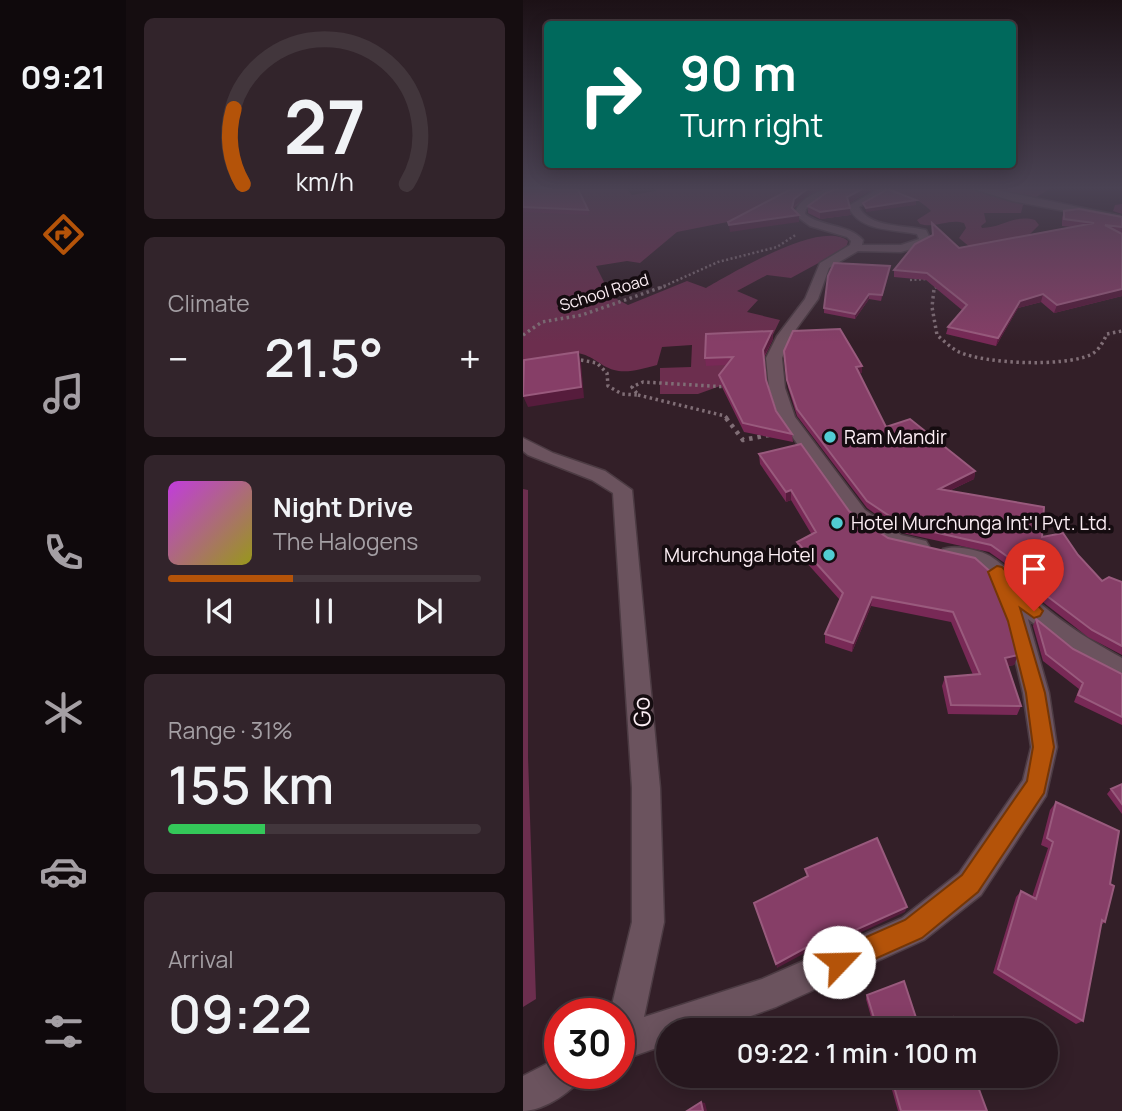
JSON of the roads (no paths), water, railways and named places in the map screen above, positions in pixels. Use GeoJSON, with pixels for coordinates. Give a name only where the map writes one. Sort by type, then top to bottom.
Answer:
{"type":"FeatureCollection","features":[{"type":"Feature","properties":{"kind":"street"},"geometry":{"type":"LineString","coordinates":[[856,239],[856,247]]}},
{"type":"Feature","properties":{"kind":"street"},"geometry":{"type":"LineString","coordinates":[[925,239],[920,244],[894,248],[856,247],[824,266],[811,299],[784,336],[774,358],[777,388],[787,418],[858,515],[895,541],[980,561],[997,572],[1034,611],[1079,646],[1122,670]]}},
{"type":"Feature","properties":{"kind":"street","name":"Go"},"geometry":{"type":"LineString","coordinates":[[523,443],[548,456],[610,479],[622,490],[646,788],[648,922],[630,998]]}},
{"type":"Feature","properties":{"kind":"street"},"geometry":{"type":"LineString","coordinates":[[635,1037],[765,995],[913,929],[970,884],[1036,786],[1044,747],[1036,693],[1017,621],[997,572]]}},
{"type":"Feature","properties":{"kind":"street"},"geometry":{"type":"LineString","coordinates":[[523,1096],[544,1084]]}},
{"type":"Feature","properties":{"kind":"place","name":"Ram Mandir"},"geometry":{"type":"Point","coordinates":[830,437]}},
{"type":"Feature","properties":{"kind":"place","name":"Hotel Murchunga Int'l Pvt. Ltd."},"geometry":{"type":"Point","coordinates":[837,523]}},
{"type":"Feature","properties":{"kind":"place","name":"Murchunga Hotel"},"geometry":{"type":"Point","coordinates":[829,555]}}]}
